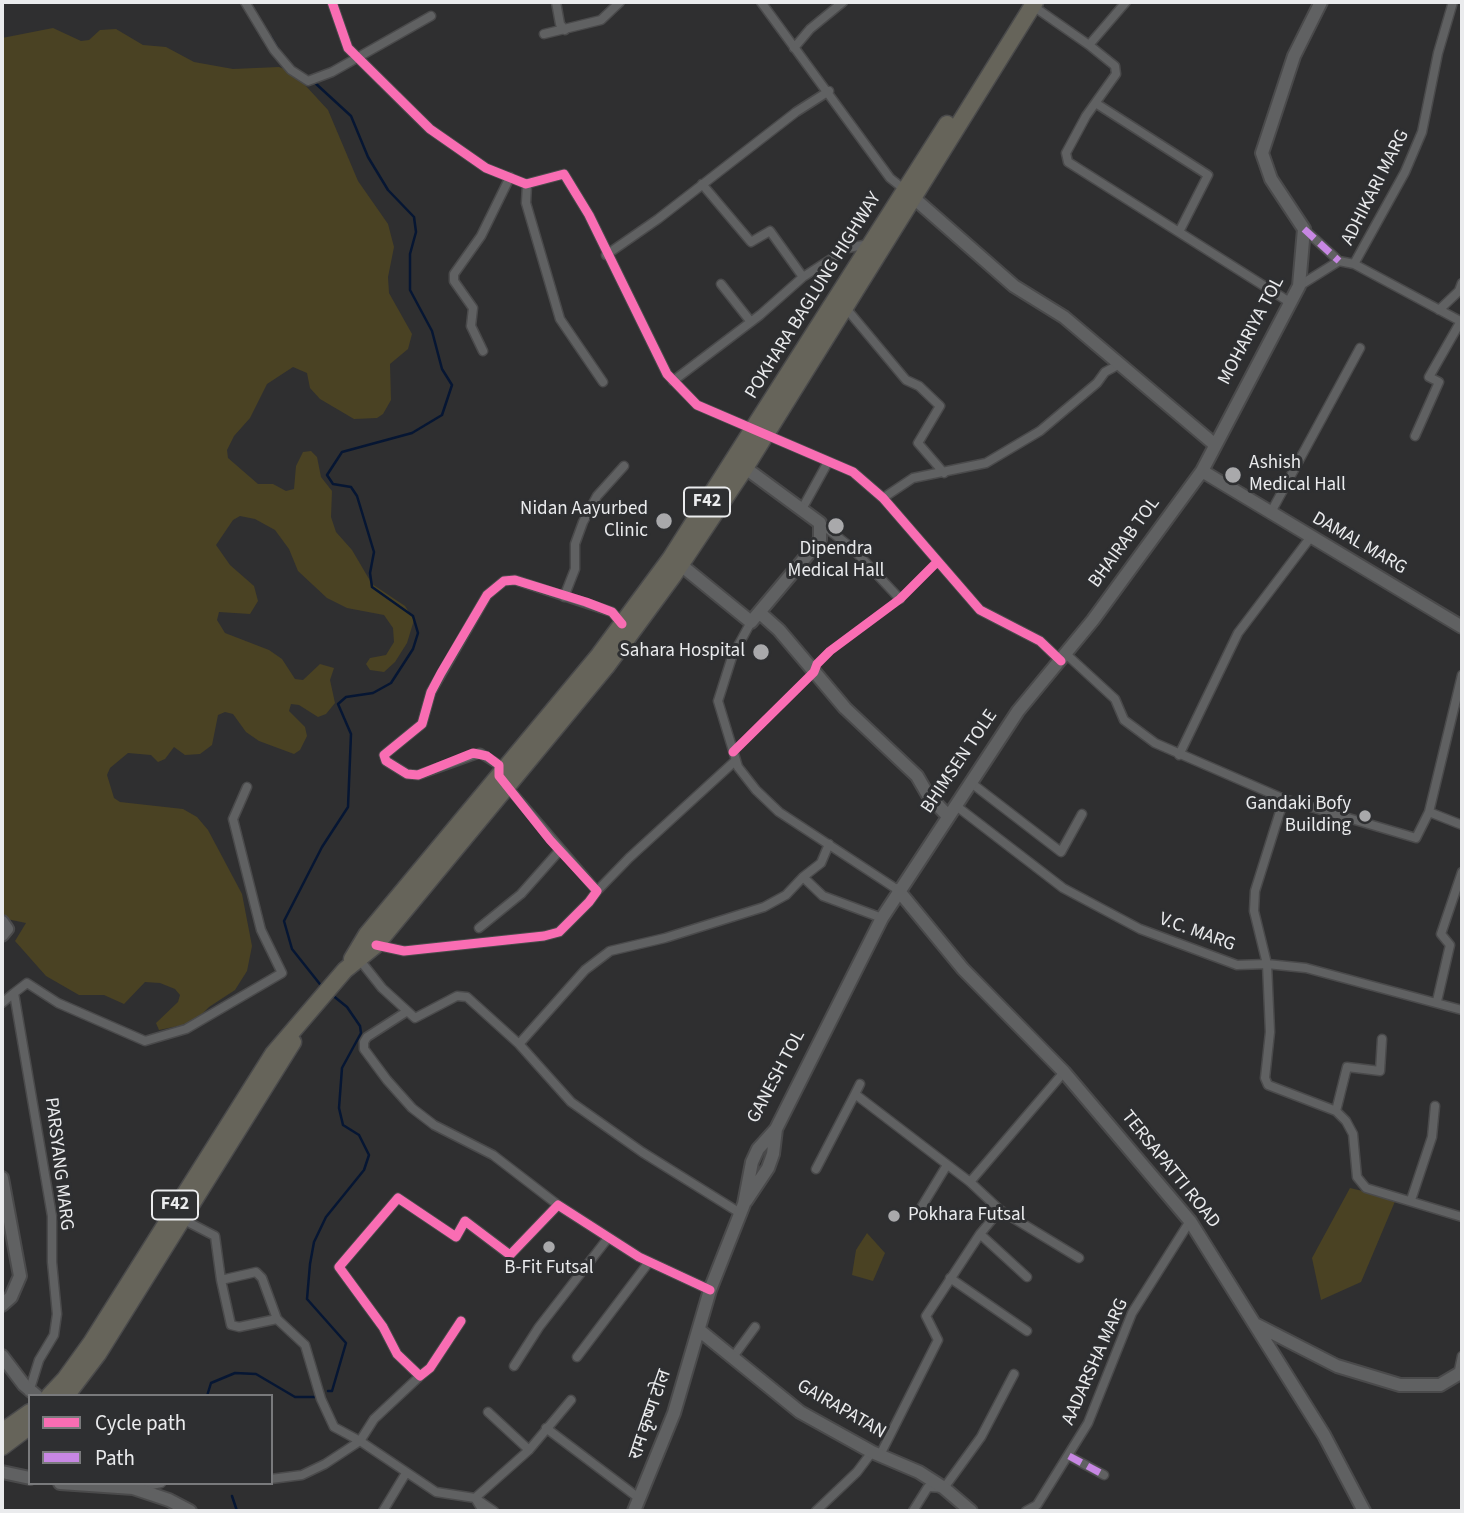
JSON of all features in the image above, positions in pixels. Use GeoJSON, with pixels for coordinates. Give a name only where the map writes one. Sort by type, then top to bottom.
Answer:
{"type":"FeatureCollection","features":[{"type":"Feature","properties":{"kind":"highway","name":"POKHARA BAGLUNG HIGHWAY"},"geometry":{"type":"LineString","coordinates":[[345,970],[367,934],[606,667],[681,565],[740,464],[845,307],[909,194],[1031,3]]}},
{"type":"Feature","properties":{"kind":"highway","name":"POKHARA BAGLUNG HIGHWAY"},"geometry":{"type":"LineString","coordinates":[[761,432],[871,244],[909,194]]}},
{"type":"Feature","properties":{"kind":"highway","name":"POKHARA BAGLUNG HIGHWAY"},"geometry":{"type":"LineString","coordinates":[[359,959],[376,946],[503,781],[740,464]]}},
{"type":"Feature","properties":{"kind":"highway","name":"F42"},"geometry":{"type":"LineString","coordinates":[[51,1394],[65,1380],[91,1343],[306,1018],[345,970],[359,959]]}},
{"type":"Feature","properties":{"kind":"highway","name":"F42"},"geometry":{"type":"LineString","coordinates":[[68,1394],[98,1354],[175,1216]]}},
{"type":"Feature","properties":{"kind":"highway"},"geometry":{"type":"LineString","coordinates":[[2,1433],[28,1414]]}},
{"type":"Feature","properties":{"kind":"highway"},"geometry":{"type":"LineString","coordinates":[[2,1447],[28,1428]]}},
{"type":"Feature","properties":{"kind":"main road"},"geometry":{"type":"LineString","coordinates":[[1304,229],[1271,179],[1262,153],[1294,56],[1321,2]]}},
{"type":"Feature","properties":{"kind":"main road"},"geometry":{"type":"LineString","coordinates":[[909,194],[1014,286],[1064,317],[1214,444]]}},
{"type":"Feature","properties":{"kind":"main road","name":"MOHARIYA TOL"},"geometry":{"type":"LineString","coordinates":[[1214,444],[1299,286],[1304,229]]}},
{"type":"Feature","properties":{"kind":"main road","name":"BHAIRAB TOL"},"geometry":{"type":"LineString","coordinates":[[1064,658],[1202,471],[1214,444]]}},
{"type":"Feature","properties":{"kind":"main road"},"geometry":{"type":"LineString","coordinates":[[740,464],[820,523],[820,540],[755,617]]}},
{"type":"Feature","properties":{"kind":"main road","name":"DAMAL MARG"},"geometry":{"type":"LineString","coordinates":[[1202,471],[1462,627]]}},
{"type":"Feature","properties":{"kind":"main road"},"geometry":{"type":"LineString","coordinates":[[681,565],[755,617],[779,629],[845,708],[917,776],[928,795],[951,810]]}},
{"type":"Feature","properties":{"kind":"main road","name":"BHIMSEN TOLE"},"geometry":{"type":"LineString","coordinates":[[898,890],[1018,711],[1064,658]]}},
{"type":"Feature","properties":{"kind":"main road","name":"GANESH TOL"},"geometry":{"type":"LineString","coordinates":[[742,1209],[768,1168],[776,1129],[898,890]]}},
{"type":"Feature","properties":{"kind":"main road","name":"TERSAPATTI ROAD"},"geometry":{"type":"LineString","coordinates":[[898,890],[963,969],[1064,1072],[1190,1221],[1324,1434],[1364,1511]]}},
{"type":"Feature","properties":{"kind":"main road"},"geometry":{"type":"LineString","coordinates":[[2,922],[8,929],[2,935]]}},
{"type":"Feature","properties":{"kind":"main road"},"geometry":{"type":"LineString","coordinates":[[2,1178],[20,1276],[11,1297],[2,1306]]}},
{"type":"Feature","properties":{"kind":"main road"},"geometry":{"type":"LineString","coordinates":[[699,1330],[710,1290],[742,1209]]}},
{"type":"Feature","properties":{"kind":"main road"},"geometry":{"type":"LineString","coordinates":[[1257,1324],[1336,1366],[1400,1385],[1440,1385],[1460,1374]]}},
{"type":"Feature","properties":{"kind":"main road","name":"GAIRAPATAN"},"geometry":{"type":"LineString","coordinates":[[699,1330],[800,1412],[876,1453],[919,1472],[944,1488],[971,1511]]}},
{"type":"Feature","properties":{"kind":"main road","name":"राम कृष्ण टोल"},"geometry":{"type":"LineString","coordinates":[[637,1505],[674,1413],[699,1330]]}},
{"type":"Feature","properties":{"kind":"main road"},"geometry":{"type":"LineString","coordinates":[[2,1356],[33,1394]]}},
{"type":"Feature","properties":{"kind":"main road"},"geometry":{"type":"LineString","coordinates":[[2,1472],[28,1478]]}},
{"type":"Feature","properties":{"kind":"main road"},"geometry":{"type":"LineString","coordinates":[[84,1485],[133,1489],[169,1500],[190,1511]]}},
{"type":"Feature","properties":{"kind":"street"},"geometry":{"type":"LineString","coordinates":[[244,2],[274,50],[291,70],[308,81],[332,72],[431,16]]}},
{"type":"Feature","properties":{"kind":"street"},"geometry":{"type":"LineString","coordinates":[[332,2],[348,48],[430,129],[486,168],[527,184],[565,174],[589,215],[606,255],[667,374],[697,405],[853,472],[883,498],[980,610],[1040,641],[1064,658],[1115,699],[1124,720],[1155,743],[1179,755],[1220,769],[1283,799],[1416,838],[1429,812],[1462,674]]}},
{"type":"Feature","properties":{"kind":"street"},"geometry":{"type":"LineString","coordinates":[[556,2],[560,24],[565,30]]}},
{"type":"Feature","properties":{"kind":"street"},"geometry":{"type":"LineString","coordinates":[[544,34],[601,20],[620,2]]}},
{"type":"Feature","properties":{"kind":"street"},"geometry":{"type":"LineString","coordinates":[[761,2],[890,178],[909,194]]}},
{"type":"Feature","properties":{"kind":"street"},"geometry":{"type":"LineString","coordinates":[[794,48],[810,29],[843,2]]}},
{"type":"Feature","properties":{"kind":"street"},"geometry":{"type":"LineString","coordinates":[[1089,46],[1126,2]]}},
{"type":"Feature","properties":{"kind":"street"},"geometry":{"type":"LineString","coordinates":[[1031,3],[1117,70],[1066,153],[1068,162],[1291,303]]}},
{"type":"Feature","properties":{"kind":"street"},"geometry":{"type":"LineString","coordinates":[[1452,5],[1462,12]]}},
{"type":"Feature","properties":{"kind":"street","name":"ADHIKARI MARG"},"geometry":{"type":"LineString","coordinates":[[1354,264],[1405,172],[1422,132],[1437,53],[1452,5]]}},
{"type":"Feature","properties":{"kind":"street"},"geometry":{"type":"LineString","coordinates":[[606,255],[796,112],[828,91]]}},
{"type":"Feature","properties":{"kind":"street"},"geometry":{"type":"LineString","coordinates":[[1097,104],[1208,175],[1179,232]]}},
{"type":"Feature","properties":{"kind":"street"},"geometry":{"type":"LineString","coordinates":[[483,351],[471,326],[473,308],[454,281],[454,274],[481,236],[510,177]]}},
{"type":"Feature","properties":{"kind":"street"},"geometry":{"type":"LineString","coordinates":[[527,184],[526,203],[559,319],[603,382]]}},
{"type":"Feature","properties":{"kind":"street"},"geometry":{"type":"LineString","coordinates":[[702,184],[751,242],[770,230],[803,277]]}},
{"type":"Feature","properties":{"kind":"street"},"geometry":{"type":"LineString","coordinates":[[1304,229],[1339,261],[1354,264],[1462,321],[1429,377],[1439,382],[1415,436]]}},
{"type":"Feature","properties":{"kind":"street"},"geometry":{"type":"LineString","coordinates":[[673,381],[751,322],[803,277],[848,248],[871,244]]}},
{"type":"Feature","properties":{"kind":"street"},"geometry":{"type":"LineString","coordinates":[[1299,286],[1339,261]]}},
{"type":"Feature","properties":{"kind":"street"},"geometry":{"type":"LineString","coordinates":[[1439,310],[1459,291],[1462,283]]}},
{"type":"Feature","properties":{"kind":"street"},"geometry":{"type":"LineString","coordinates":[[721,284],[751,322]]}},
{"type":"Feature","properties":{"kind":"street"},"geometry":{"type":"LineString","coordinates":[[845,307],[905,380],[919,386],[940,406],[918,443],[944,473]]}},
{"type":"Feature","properties":{"kind":"street"},"geometry":{"type":"LineString","coordinates":[[1270,514],[1360,348]]}},
{"type":"Feature","properties":{"kind":"street"},"geometry":{"type":"LineString","coordinates":[[883,498],[913,478],[986,463],[1040,431],[1097,383],[1105,372],[1118,365]]}},
{"type":"Feature","properties":{"kind":"street"},"geometry":{"type":"LineString","coordinates":[[802,509],[828,462]]}},
{"type":"Feature","properties":{"kind":"street"},"geometry":{"type":"LineString","coordinates":[[564,597],[575,569],[575,544],[583,522],[597,496],[624,466]]}},
{"type":"Feature","properties":{"kind":"street"},"geometry":{"type":"LineString","coordinates":[[820,523],[853,549],[900,599]]}},
{"type":"Feature","properties":{"kind":"street"},"geometry":{"type":"LineString","coordinates":[[1179,755],[1238,634],[1310,538]]}},
{"type":"Feature","properties":{"kind":"street"},"geometry":{"type":"LineString","coordinates":[[597,891],[559,850],[503,781],[499,765],[480,753],[418,775],[407,774],[386,761],[384,755],[422,724],[431,692],[487,595],[504,581],[515,580],[612,612],[622,624]]}},
{"type":"Feature","properties":{"kind":"street"},"geometry":{"type":"LineString","coordinates":[[755,617],[732,657],[718,701],[735,761],[756,790],[779,812],[898,890]]}},
{"type":"Feature","properties":{"kind":"street"},"geometry":{"type":"LineString","coordinates":[[376,946],[404,951],[559,932],[629,858],[735,761]]}},
{"type":"Feature","properties":{"kind":"street"},"geometry":{"type":"LineString","coordinates":[[970,782],[1062,852],[1082,814]]}},
{"type":"Feature","properties":{"kind":"street"},"geometry":{"type":"LineString","coordinates":[[2,1003],[27,983],[58,1003],[145,1041],[186,1029],[282,973],[261,930],[233,820],[247,787]]}},
{"type":"Feature","properties":{"kind":"street"},"geometry":{"type":"LineString","coordinates":[[1283,799],[1255,891],[1254,911],[1267,964],[1270,1032],[1268,1085],[1336,1111],[1353,1134],[1360,1185],[1462,1217]]}},
{"type":"Feature","properties":{"kind":"street","name":"V.C. MARG"},"geometry":{"type":"LineString","coordinates":[[951,810],[1063,888],[1140,929],[1237,965],[1267,964],[1357,980],[1462,1010]]}},
{"type":"Feature","properties":{"kind":"street"},"geometry":{"type":"LineString","coordinates":[[1429,812],[1462,825]]}},
{"type":"Feature","properties":{"kind":"street"},"geometry":{"type":"LineString","coordinates":[[519,1044],[585,970],[610,951],[665,938],[764,907],[786,895],[821,863],[829,844]]}},
{"type":"Feature","properties":{"kind":"street"},"geometry":{"type":"LineString","coordinates":[[479,928],[521,894],[559,850]]}},
{"type":"Feature","properties":{"kind":"street"},"geometry":{"type":"LineString","coordinates":[[1437,1001],[1450,945],[1441,934],[1462,872]]}},
{"type":"Feature","properties":{"kind":"street"},"geometry":{"type":"LineString","coordinates":[[803,877],[823,896],[882,918]]}},
{"type":"Feature","properties":{"kind":"street"},"geometry":{"type":"LineString","coordinates":[[359,959],[415,1018],[462,996],[519,1044],[571,1102],[642,1152],[742,1209]]}},
{"type":"Feature","properties":{"kind":"street","name":"PARSYANG MARG"},"geometry":{"type":"LineString","coordinates":[[14,993],[47,1172],[52,1216],[51,1262],[57,1314],[54,1335],[39,1360],[33,1394]]}},
{"type":"Feature","properties":{"kind":"street"},"geometry":{"type":"LineString","coordinates":[[407,1012],[367,1037],[364,1049],[387,1080],[424,1117],[493,1155],[558,1205],[608,1238],[649,1262],[710,1290]]}},
{"type":"Feature","properties":{"kind":"street"},"geometry":{"type":"LineString","coordinates":[[1336,1111],[1347,1067],[1380,1071],[1382,1039]]}},
{"type":"Feature","properties":{"kind":"street"},"geometry":{"type":"LineString","coordinates":[[970,1182],[1064,1072]]}},
{"type":"Feature","properties":{"kind":"street"},"geometry":{"type":"LineString","coordinates":[[816,1169],[860,1084]]}},
{"type":"Feature","properties":{"kind":"street"},"geometry":{"type":"LineString","coordinates":[[855,1094],[970,1182],[1000,1210],[1079,1258]]}},
{"type":"Feature","properties":{"kind":"street"},"geometry":{"type":"LineString","coordinates":[[1410,1200],[1432,1137],[1435,1106]]}},
{"type":"Feature","properties":{"kind":"street"},"geometry":{"type":"LineString","coordinates":[[919,1211],[947,1165]]}},
{"type":"Feature","properties":{"kind":"street"},"geometry":{"type":"LineString","coordinates":[[420,1376],[397,1354],[383,1327],[339,1267],[345,1257],[398,1198],[456,1237],[466,1221],[510,1255],[558,1205]]}},
{"type":"Feature","properties":{"kind":"street"},"geometry":{"type":"LineString","coordinates":[[816,1511],[876,1453],[938,1340],[926,1316],[980,1234],[1000,1210]]}},
{"type":"Feature","properties":{"kind":"street"},"geometry":{"type":"LineString","coordinates":[[175,1216],[215,1236],[231,1325],[239,1327],[277,1319]]}},
{"type":"Feature","properties":{"kind":"street","name":"AADARSHA MARG"},"geometry":{"type":"LineString","coordinates":[[1026,1511],[1037,1505],[1088,1423],[1132,1313],[1190,1221]]}},
{"type":"Feature","properties":{"kind":"street"},"geometry":{"type":"LineString","coordinates":[[980,1234],[1027,1277]]}},
{"type":"Feature","properties":{"kind":"street"},"geometry":{"type":"LineString","coordinates":[[514,1366],[539,1327],[608,1238]]}},
{"type":"Feature","properties":{"kind":"street"},"geometry":{"type":"LineString","coordinates":[[577,1357],[649,1262]]}},
{"type":"Feature","properties":{"kind":"street"},"geometry":{"type":"LineString","coordinates":[[221,1280],[256,1272],[262,1278],[277,1319],[305,1345],[321,1399],[334,1427],[360,1441],[436,1492],[475,1498],[494,1511]]}},
{"type":"Feature","properties":{"kind":"street"},"geometry":{"type":"LineString","coordinates":[[950,1278],[1027,1331]]}},
{"type":"Feature","properties":{"kind":"street"},"geometry":{"type":"LineString","coordinates":[[273,1479],[302,1475],[325,1464],[360,1441],[374,1419],[430,1368],[461,1321]]}},
{"type":"Feature","properties":{"kind":"street"},"geometry":{"type":"LineString","coordinates":[[733,1357],[755,1327]]}},
{"type":"Feature","properties":{"kind":"street"},"geometry":{"type":"LineString","coordinates":[[1460,1374],[1462,1356]]}},
{"type":"Feature","properties":{"kind":"street"},"geometry":{"type":"LineString","coordinates":[[913,1511],[928,1487],[944,1488],[981,1437],[1014,1374]]}},
{"type":"Feature","properties":{"kind":"street"},"geometry":{"type":"LineString","coordinates":[[475,1498],[530,1450],[571,1400]]}},
{"type":"Feature","properties":{"kind":"street"},"geometry":{"type":"LineString","coordinates":[[488,1412],[530,1450]]}},
{"type":"Feature","properties":{"kind":"street"},"geometry":{"type":"LineString","coordinates":[[546,1428],[637,1505]]}},
{"type":"Feature","properties":{"kind":"street"},"geometry":{"type":"LineString","coordinates":[[1069,1456],[1104,1475]]}},
{"type":"Feature","properties":{"kind":"street"},"geometry":{"type":"LineString","coordinates":[[383,1511],[406,1473]]}},
{"type":"Feature","properties":{"kind":"street"},"geometry":{"type":"LineString","coordinates":[[133,1489],[152,1485]]}},
{"type":"Feature","properties":{"kind":"street"},"geometry":{"type":"LineString","coordinates":[[475,1498],[483,1511]]}},
{"type":"Feature","properties":{"kind":"shaded area"},"geometry":{"type":"Polygon","coordinates":[[[53,28],[81,41],[89,40],[100,30],[116,29],[143,45],[166,47],[194,62],[233,69],[279,67],[293,72],[328,110],[358,181],[388,224],[394,247],[388,277],[389,293],[412,334],[408,349],[390,364],[391,400],[383,414],[377,418],[354,419],[320,399],[310,388],[307,373],[293,367],[267,384],[250,418],[234,436],[227,450],[228,458],[258,484],[273,484],[286,491],[294,489],[296,466],[303,452],[311,451],[317,457],[321,477],[332,491],[331,517],[336,532],[352,550],[372,584],[405,606],[414,620],[407,643],[395,662],[384,672],[370,670],[366,664],[370,658],[386,655],[394,642],[393,628],[384,615],[347,608],[327,598],[298,571],[289,549],[275,530],[255,519],[240,516],[233,520],[216,545],[230,565],[254,586],[258,601],[250,614],[219,612],[217,620],[225,633],[269,650],[282,659],[295,679],[303,680],[320,664],[334,668],[330,680],[335,703],[326,714],[318,717],[299,705],[291,704],[289,711],[305,727],[307,736],[300,750],[294,754],[259,741],[246,732],[233,714],[225,712],[218,715],[212,745],[200,754],[185,755],[174,747],[165,759],[158,762],[151,755],[128,753],[110,768],[107,775],[114,798],[120,802],[183,809],[197,817],[208,830],[242,894],[252,946],[247,971],[235,990],[209,1007],[193,1023],[159,1030],[156,1023],[178,1002],[180,995],[175,989],[160,983],[145,982],[124,1004],[104,995],[79,995],[46,976],[15,941],[26,923],[2,918],[2,38],[53,28]]]}},
{"type":"Feature","properties":{"kind":"shaded area"},"geometry":{"type":"Polygon","coordinates":[[[1350,1188],[1396,1199],[1361,1282],[1321,1300],[1312,1258],[1350,1188]]]}},
{"type":"Feature","properties":{"kind":"shaded area"},"geometry":{"type":"Polygon","coordinates":[[[867,1233],[885,1253],[873,1281],[852,1275],[856,1250],[867,1233]]]}},
{"type":"Feature","properties":{"kind":"waterway"},"geometry":{"type":"LineString","coordinates":[[271,37],[280,52]]}},
{"type":"Feature","properties":{"kind":"waterway"},"geometry":{"type":"LineString","coordinates":[[314,82],[351,116],[368,157],[388,190],[414,217],[416,232],[410,254],[410,290],[432,331],[442,369],[452,385],[442,415],[412,433],[342,452],[327,475],[333,484],[351,487],[357,496],[374,552],[370,573],[372,587],[413,616],[418,633],[413,649],[391,683],[373,693],[346,697],[338,704],[351,734],[348,807],[322,847],[284,921],[292,949],[323,988]]}},
{"type":"Feature","properties":{"kind":"waterway"},"geometry":{"type":"LineString","coordinates":[[328,1391],[332,1391],[346,1343],[307,1299],[310,1264],[314,1242],[326,1217],[364,1170],[369,1155],[359,1135],[343,1125],[339,1108],[342,1068],[361,1033],[360,1026],[347,1007],[331,994]]}},
{"type":"Feature","properties":{"kind":"waterway"},"geometry":{"type":"LineString","coordinates":[[208,1394],[211,1383],[235,1373],[256,1374],[295,1397],[315,1397]]}},
{"type":"Feature","properties":{"kind":"waterway"},"geometry":{"type":"LineString","coordinates":[[232,1496],[237,1511]]}},
{"type":"Feature","properties":{"kind":"marked path"},"geometry":{"type":"LineString","coordinates":[[1304,229],[1339,261]]}},
{"type":"Feature","properties":{"kind":"marked path"},"geometry":{"type":"LineString","coordinates":[[1069,1456],[1104,1475]]}},
{"type":"Feature","properties":{"kind":"cycle path"},"geometry":{"type":"LineString","coordinates":[[332,2],[348,48],[430,129],[486,168],[526,184],[564,174],[589,215],[667,374],[697,405],[853,472],[883,498],[980,610],[1040,641],[1061,661]]}},
{"type":"Feature","properties":{"kind":"cycle path"},"geometry":{"type":"LineString","coordinates":[[733,752],[814,672],[817,664],[830,651],[900,599],[937,562]]}},
{"type":"Feature","properties":{"kind":"cycle path"},"geometry":{"type":"LineString","coordinates":[[376,945],[404,951],[544,936],[559,932],[589,902],[597,891],[550,840],[499,776],[499,765],[487,756],[473,753],[418,775],[407,774],[386,761],[384,755],[422,724],[431,692],[441,673],[487,595],[504,581],[515,580],[586,602],[612,612],[622,624]]}},
{"type":"Feature","properties":{"kind":"cycle path"},"geometry":{"type":"LineString","coordinates":[[461,1321],[430,1368],[420,1376],[397,1354],[383,1327],[339,1267],[398,1198],[456,1237],[465,1221],[510,1255],[558,1205],[639,1257],[710,1290]]}},
{"type":"Feature","properties":{"kind":"place","name":"Ashish Medical Hall"},"geometry":{"type":"Point","coordinates":[1233,475]}},
{"type":"Feature","properties":{"kind":"place","name":"Nidan Aayurbed Clinic"},"geometry":{"type":"Point","coordinates":[664,521]}},
{"type":"Feature","properties":{"kind":"place","name":"Dipendra Medical Hall"},"geometry":{"type":"Point","coordinates":[836,526]}},
{"type":"Feature","properties":{"kind":"place","name":"Sahara Hospital"},"geometry":{"type":"Point","coordinates":[761,652]}},
{"type":"Feature","properties":{"kind":"place","name":"Gandaki Bofy Building"},"geometry":{"type":"Point","coordinates":[1365,816]}},
{"type":"Feature","properties":{"kind":"place","name":"Pokhara Futsal"},"geometry":{"type":"Point","coordinates":[894,1216]}},
{"type":"Feature","properties":{"kind":"place","name":"B-Fit Futsal"},"geometry":{"type":"Point","coordinates":[549,1247]}}]}
